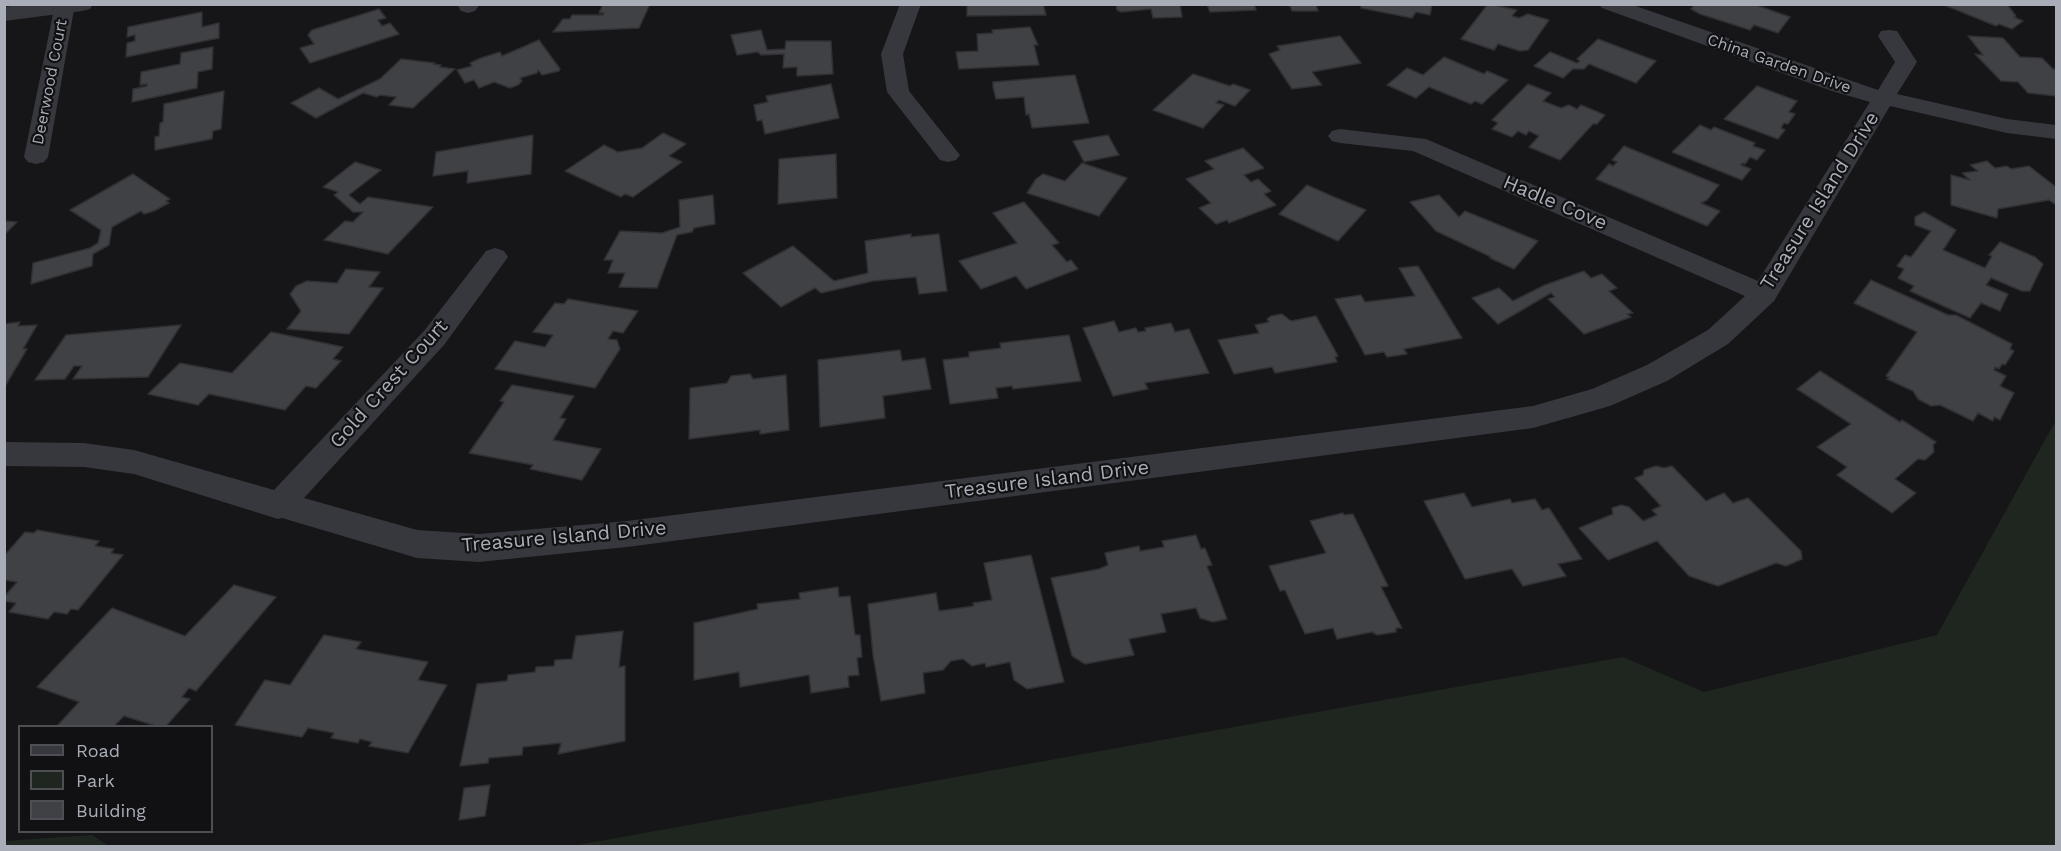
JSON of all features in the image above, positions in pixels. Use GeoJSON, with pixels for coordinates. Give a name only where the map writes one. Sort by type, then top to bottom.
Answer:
{"type":"FeatureCollection","features":[{"type":"Feature","properties":{"kind":"street"},"geometry":{"type":"LineString","coordinates":[[911,4],[892,54],[898,92],[948,155]]}},
{"type":"Feature","properties":{"kind":"street","name":"China Garden Drive"},"geometry":{"type":"LineString","coordinates":[[1609,4],[1840,86],[2007,126],[2056,132]]}},
{"type":"Feature","properties":{"kind":"street"},"geometry":{"type":"LineString","coordinates":[[4,14],[70,6]]}},
{"type":"Feature","properties":{"kind":"street","name":"Deerwood Court"},"geometry":{"type":"LineString","coordinates":[[36,157],[70,6]]}},
{"type":"Feature","properties":{"kind":"street","name":"Treasure Island Drive"},"geometry":{"type":"LineString","coordinates":[[4,454],[84,455],[134,462],[278,506],[417,544],[479,548],[627,534],[1533,417],[1600,398],[1657,373],[1718,337],[1764,294],[1906,62],[1889,36]]}},
{"type":"Feature","properties":{"kind":"street","name":"Hadle Cove"},"geometry":{"type":"LineString","coordinates":[[1340,136],[1418,144],[1764,294]]}},
{"type":"Feature","properties":{"kind":"street","name":"Gold Crest Court"},"geometry":{"type":"LineString","coordinates":[[278,506],[434,338],[495,257]]}},
{"type":"Feature","properties":{"kind":"green space"},"geometry":{"type":"Polygon","coordinates":[[[2056,420],[2056,846],[572,846],[1623,657],[1704,692],[1937,635],[2056,420]]]}},
{"type":"Feature","properties":{"kind":"green space"},"geometry":{"type":"Polygon","coordinates":[[[92,835],[109,846],[5,846],[5,841],[92,835]]]}},
{"type":"Feature","properties":{"kind":"building"},"geometry":{"type":"Polygon","coordinates":[[[603,4],[650,4],[639,28],[553,32],[563,19],[570,19],[572,15],[603,15],[604,13],[599,13],[603,4]]]}},
{"type":"Feature","properties":{"kind":"building"},"geometry":{"type":"Polygon","coordinates":[[[967,4],[1043,4],[1046,15],[967,16],[967,4]]]}},
{"type":"Feature","properties":{"kind":"building"},"geometry":{"type":"Polygon","coordinates":[[[1116,4],[1180,4],[1182,17],[1153,18],[1151,9],[1121,12],[1117,10],[1116,4]]]}},
{"type":"Feature","properties":{"kind":"building"},"geometry":{"type":"Polygon","coordinates":[[[1207,4],[1254,4],[1256,10],[1210,12],[1207,4]]]}},
{"type":"Feature","properties":{"kind":"building"},"geometry":{"type":"Polygon","coordinates":[[[1283,4],[1322,5],[1316,5],[1318,11],[1292,11],[1290,6],[1283,4]]]}},
{"type":"Feature","properties":{"kind":"building"},"geometry":{"type":"Polygon","coordinates":[[[1361,4],[1432,4],[1430,15],[1416,12],[1412,18],[1361,8],[1361,4]]]}},
{"type":"Feature","properties":{"kind":"building"},"geometry":{"type":"Polygon","coordinates":[[[1488,4],[1517,10],[1512,16],[1519,18],[1528,14],[1549,20],[1528,50],[1520,51],[1498,44],[1494,50],[1461,39],[1488,4]]]}},
{"type":"Feature","properties":{"kind":"building"},"geometry":{"type":"Polygon","coordinates":[[[1695,4],[1753,4],[1790,17],[1778,33],[1754,25],[1750,30],[1700,14],[1691,9],[1695,4]]]}},
{"type":"Feature","properties":{"kind":"building"},"geometry":{"type":"Polygon","coordinates":[[[1942,4],[2007,4],[2016,16],[2014,17],[2023,21],[2012,29],[1999,24],[1996,26],[1942,4]]]}},
{"type":"Feature","properties":{"kind":"building"},"geometry":{"type":"Polygon","coordinates":[[[379,9],[386,18],[378,20],[382,26],[390,23],[399,34],[310,63],[300,48],[314,44],[308,35],[312,30],[379,9]]]}},
{"type":"Feature","properties":{"kind":"building"},"geometry":{"type":"Polygon","coordinates":[[[202,12],[202,27],[219,23],[219,38],[126,57],[127,43],[135,41],[135,35],[127,37],[128,27],[202,12]]]}},
{"type":"Feature","properties":{"kind":"building"},"geometry":{"type":"Polygon","coordinates":[[[1030,27],[1038,45],[1034,45],[1039,65],[959,69],[956,52],[978,51],[977,34],[993,33],[992,30],[1030,27]]]}},
{"type":"Feature","properties":{"kind":"building"},"geometry":{"type":"Polygon","coordinates":[[[761,30],[767,50],[785,49],[786,41],[831,41],[833,74],[797,76],[797,67],[783,68],[784,54],[761,55],[758,52],[737,55],[731,35],[761,30]]]}},
{"type":"Feature","properties":{"kind":"building"},"geometry":{"type":"Polygon","coordinates":[[[1340,36],[1361,63],[1312,72],[1322,85],[1292,89],[1269,54],[1280,50],[1277,46],[1340,36]]]}},
{"type":"Feature","properties":{"kind":"building"},"geometry":{"type":"Polygon","coordinates":[[[1968,36],[2003,38],[2020,57],[2042,58],[2053,69],[2056,69],[2056,96],[2028,93],[2018,82],[2001,81],[1975,54],[1983,55],[1968,36]]]}},
{"type":"Feature","properties":{"kind":"building"},"geometry":{"type":"Polygon","coordinates":[[[1598,39],[1656,61],[1636,83],[1589,64],[1584,69],[1573,69],[1563,78],[1534,66],[1550,52],[1577,63],[1580,61],[1577,59],[1598,39]]]}},
{"type":"Feature","properties":{"kind":"building"},"geometry":{"type":"Polygon","coordinates":[[[539,40],[560,69],[559,71],[542,75],[538,70],[537,73],[520,78],[522,81],[518,85],[510,88],[494,82],[479,88],[474,80],[465,83],[457,70],[472,66],[470,63],[481,58],[500,52],[502,56],[539,40]]]}},
{"type":"Feature","properties":{"kind":"building"},"geometry":{"type":"Polygon","coordinates":[[[213,47],[212,69],[198,72],[197,88],[132,102],[133,89],[147,86],[147,84],[140,85],[141,72],[180,64],[181,53],[213,47]]]}},
{"type":"Feature","properties":{"kind":"building"},"geometry":{"type":"Polygon","coordinates":[[[1444,57],[1484,74],[1487,71],[1508,80],[1482,104],[1475,101],[1471,104],[1429,87],[1416,98],[1387,85],[1407,68],[1423,75],[1444,57]]]}},
{"type":"Feature","properties":{"kind":"building"},"geometry":{"type":"Polygon","coordinates":[[[401,59],[435,63],[433,64],[441,65],[440,67],[455,69],[413,108],[389,105],[396,97],[380,95],[377,97],[363,93],[316,118],[291,103],[319,88],[338,99],[380,79],[401,59]]]}},
{"type":"Feature","properties":{"kind":"building"},"geometry":{"type":"Polygon","coordinates":[[[1193,74],[1250,90],[1235,106],[1219,100],[1216,103],[1224,105],[1203,128],[1153,110],[1193,74]]]}},
{"type":"Feature","properties":{"kind":"building"},"geometry":{"type":"Polygon","coordinates":[[[1075,75],[1089,123],[1032,128],[1029,114],[1026,115],[1024,97],[996,99],[993,87],[993,82],[1075,75]]]}},
{"type":"Feature","properties":{"kind":"building"},"geometry":{"type":"Polygon","coordinates":[[[831,84],[839,118],[765,134],[762,120],[757,121],[754,105],[768,102],[766,96],[831,84]]]}},
{"type":"Feature","properties":{"kind":"building"},"geometry":{"type":"Polygon","coordinates":[[[1528,84],[1551,93],[1543,101],[1561,108],[1569,105],[1577,109],[1581,105],[1605,115],[1597,124],[1593,124],[1560,160],[1529,147],[1539,136],[1529,131],[1526,135],[1518,131],[1512,137],[1492,129],[1498,123],[1492,120],[1528,84]]]}},
{"type":"Feature","properties":{"kind":"building"},"geometry":{"type":"Polygon","coordinates":[[[1757,86],[1797,101],[1789,112],[1795,114],[1788,124],[1784,123],[1781,128],[1785,130],[1778,139],[1724,119],[1757,86]]]}},
{"type":"Feature","properties":{"kind":"building"},"geometry":{"type":"Polygon","coordinates":[[[224,91],[221,129],[213,131],[212,139],[155,150],[155,137],[159,136],[160,123],[163,122],[164,104],[224,91]]]}},
{"type":"Feature","properties":{"kind":"building"},"geometry":{"type":"Polygon","coordinates":[[[1700,125],[1711,130],[1714,127],[1755,143],[1753,146],[1765,150],[1757,160],[1750,157],[1745,164],[1742,163],[1741,165],[1751,169],[1742,180],[1672,152],[1700,125]]]}},
{"type":"Feature","properties":{"kind":"building"},"geometry":{"type":"Polygon","coordinates":[[[663,133],[686,144],[669,156],[682,162],[633,197],[625,194],[621,197],[565,171],[604,145],[618,152],[642,148],[663,133]]]}},
{"type":"Feature","properties":{"kind":"building"},"geometry":{"type":"Polygon","coordinates":[[[533,135],[531,174],[467,183],[468,171],[433,176],[436,152],[533,135]]]}},
{"type":"Feature","properties":{"kind":"building"},"geometry":{"type":"Polygon","coordinates":[[[1108,135],[1119,155],[1084,162],[1073,141],[1108,135]]]}},
{"type":"Feature","properties":{"kind":"building"},"geometry":{"type":"Polygon","coordinates":[[[1624,146],[1719,185],[1707,200],[1701,203],[1720,211],[1707,226],[1596,179],[1609,164],[1613,166],[1617,162],[1612,160],[1624,146]]]}},
{"type":"Feature","properties":{"kind":"building"},"geometry":{"type":"Polygon","coordinates":[[[1243,148],[1264,168],[1244,175],[1251,182],[1258,179],[1271,191],[1264,194],[1276,205],[1229,223],[1227,220],[1216,224],[1199,208],[1211,203],[1186,179],[1214,169],[1205,161],[1243,148]]]}},
{"type":"Feature","properties":{"kind":"building"},"geometry":{"type":"Polygon","coordinates":[[[836,154],[837,198],[778,204],[779,159],[836,154]]]}},
{"type":"Feature","properties":{"kind":"building"},"geometry":{"type":"Polygon","coordinates":[[[1987,161],[1995,168],[2007,166],[2011,169],[2029,166],[2056,187],[2056,205],[2049,200],[1998,209],[1997,218],[1951,205],[1951,175],[1970,180],[1962,173],[1978,171],[1970,165],[1987,161]]]}},
{"type":"Feature","properties":{"kind":"building"},"geometry":{"type":"Polygon","coordinates":[[[355,162],[381,170],[349,195],[360,204],[368,197],[433,207],[388,254],[324,240],[345,221],[353,222],[363,212],[353,212],[334,195],[338,192],[323,187],[355,162]]]}},
{"type":"Feature","properties":{"kind":"building"},"geometry":{"type":"Polygon","coordinates":[[[1082,163],[1127,178],[1099,216],[1027,193],[1036,179],[1043,174],[1065,181],[1082,163]]]}},
{"type":"Feature","properties":{"kind":"building"},"geometry":{"type":"Polygon","coordinates":[[[133,174],[170,199],[166,201],[169,203],[144,214],[141,211],[112,227],[109,245],[93,254],[92,266],[31,284],[33,263],[90,248],[98,243],[101,230],[70,210],[133,174]]]}},
{"type":"Feature","properties":{"kind":"building"},"geometry":{"type":"Polygon","coordinates":[[[1307,185],[1366,210],[1338,241],[1279,214],[1307,185]]]}},
{"type":"Feature","properties":{"kind":"building"},"geometry":{"type":"Polygon","coordinates":[[[713,195],[715,224],[694,228],[692,232],[677,235],[657,288],[619,287],[625,273],[608,273],[613,260],[604,260],[620,231],[662,233],[680,227],[679,200],[713,195]]]}},
{"type":"Feature","properties":{"kind":"building"},"geometry":{"type":"Polygon","coordinates":[[[1439,195],[1459,217],[1465,211],[1538,241],[1514,269],[1490,258],[1436,231],[1410,202],[1439,195]]]}},
{"type":"Feature","properties":{"kind":"building"},"geometry":{"type":"Polygon","coordinates":[[[1024,202],[1059,243],[1052,245],[1067,262],[1071,260],[1078,269],[1026,289],[1016,276],[981,289],[959,261],[1017,243],[993,213],[1024,202]]]}},
{"type":"Feature","properties":{"kind":"building"},"geometry":{"type":"Polygon","coordinates":[[[1924,212],[1956,230],[1943,250],[1985,268],[1992,256],[1989,255],[2000,242],[2035,257],[2043,264],[2030,291],[2022,291],[1991,278],[1986,285],[2008,294],[2000,311],[1981,303],[1970,318],[1910,291],[1914,286],[1898,278],[1904,269],[1897,266],[1905,255],[1911,257],[1931,231],[1915,225],[1915,217],[1924,212]]]}},
{"type":"Feature","properties":{"kind":"building"},"geometry":{"type":"Polygon","coordinates":[[[4,221],[17,222],[4,235],[4,221]]]}},
{"type":"Feature","properties":{"kind":"building"},"geometry":{"type":"Polygon","coordinates":[[[911,234],[911,237],[939,234],[947,291],[919,294],[916,277],[873,281],[821,293],[815,288],[781,307],[743,273],[793,246],[834,281],[868,273],[865,241],[911,234]]]}},
{"type":"Feature","properties":{"kind":"building"},"geometry":{"type":"Polygon","coordinates":[[[1418,266],[1462,338],[1404,349],[1407,354],[1387,357],[1384,352],[1365,355],[1335,299],[1361,295],[1365,302],[1415,296],[1399,268],[1418,266]]]}},
{"type":"Feature","properties":{"kind":"building"},"geometry":{"type":"Polygon","coordinates":[[[346,269],[380,272],[369,287],[383,288],[349,334],[287,329],[301,311],[290,294],[296,286],[307,281],[337,283],[346,269]]]}},
{"type":"Feature","properties":{"kind":"building"},"geometry":{"type":"Polygon","coordinates":[[[1584,271],[1591,278],[1602,274],[1617,288],[1609,291],[1633,313],[1627,314],[1631,317],[1584,334],[1548,299],[1555,297],[1551,293],[1498,324],[1472,298],[1499,288],[1513,301],[1545,285],[1584,271]]]}},
{"type":"Feature","properties":{"kind":"building"},"geometry":{"type":"Polygon","coordinates":[[[1871,280],[1948,315],[1956,315],[2012,344],[2010,349],[2014,351],[2005,365],[2002,364],[1999,369],[1995,367],[1994,370],[2006,376],[2000,386],[2014,393],[2000,420],[1994,417],[1993,421],[1978,413],[1973,421],[1940,405],[1931,406],[1918,399],[1913,391],[1887,379],[1889,377],[1886,376],[1917,332],[1854,303],[1871,280]]]}},
{"type":"Feature","properties":{"kind":"building"},"geometry":{"type":"Polygon","coordinates":[[[568,299],[638,311],[623,333],[613,331],[608,339],[617,340],[620,349],[595,388],[495,369],[515,341],[545,347],[553,335],[533,332],[555,303],[564,304],[568,299]]]}},
{"type":"Feature","properties":{"kind":"building"},"geometry":{"type":"Polygon","coordinates":[[[1282,314],[1291,321],[1316,316],[1338,356],[1335,357],[1337,362],[1275,373],[1272,367],[1234,374],[1218,340],[1259,333],[1255,325],[1269,322],[1267,319],[1271,316],[1282,314]]]}},
{"type":"Feature","properties":{"kind":"building"},"geometry":{"type":"Polygon","coordinates":[[[1114,321],[1119,332],[1136,328],[1138,332],[1146,331],[1145,328],[1171,323],[1175,332],[1189,329],[1209,373],[1145,383],[1148,389],[1113,396],[1083,328],[1114,321]]]}},
{"type":"Feature","properties":{"kind":"building"},"geometry":{"type":"Polygon","coordinates":[[[20,322],[18,326],[37,325],[23,349],[27,349],[4,388],[4,324],[20,322]]]}},
{"type":"Feature","properties":{"kind":"building"},"geometry":{"type":"Polygon","coordinates":[[[181,325],[148,377],[73,379],[82,366],[74,366],[65,379],[35,380],[66,335],[181,325]]]}},
{"type":"Feature","properties":{"kind":"building"},"geometry":{"type":"Polygon","coordinates":[[[271,332],[343,347],[333,359],[341,361],[316,388],[306,386],[285,410],[209,394],[198,405],[148,394],[180,363],[232,373],[271,332]]]}},
{"type":"Feature","properties":{"kind":"building"},"geometry":{"type":"Polygon","coordinates":[[[1069,335],[1081,381],[1013,389],[1012,386],[996,388],[998,398],[950,404],[943,360],[969,357],[969,352],[1001,348],[1000,343],[1069,335]]]}},
{"type":"Feature","properties":{"kind":"building"},"geometry":{"type":"Polygon","coordinates":[[[900,350],[902,361],[925,358],[931,389],[883,396],[885,418],[820,427],[818,360],[900,350]]]}},
{"type":"Feature","properties":{"kind":"building"},"geometry":{"type":"Polygon","coordinates":[[[1820,371],[1936,442],[1933,445],[1934,452],[1925,460],[1918,459],[1895,479],[1916,493],[1892,513],[1837,475],[1847,467],[1817,447],[1851,424],[1797,389],[1820,371]]]}},
{"type":"Feature","properties":{"kind":"building"},"geometry":{"type":"Polygon","coordinates":[[[750,374],[753,379],[786,375],[789,430],[760,434],[760,430],[689,439],[690,388],[727,383],[731,376],[750,374]]]}},
{"type":"Feature","properties":{"kind":"building"},"geometry":{"type":"Polygon","coordinates":[[[512,385],[574,396],[560,418],[566,419],[553,440],[601,449],[582,480],[530,469],[533,465],[469,453],[504,402],[500,401],[512,385]]]}},
{"type":"Feature","properties":{"kind":"building"},"geometry":{"type":"Polygon","coordinates":[[[1656,466],[1664,468],[1672,466],[1706,501],[1724,493],[1733,503],[1748,498],[1801,551],[1802,559],[1786,566],[1776,563],[1718,586],[1689,576],[1657,541],[1608,560],[1579,528],[1613,514],[1612,508],[1621,505],[1629,507],[1643,521],[1657,515],[1652,510],[1661,506],[1635,478],[1643,475],[1644,470],[1656,466]]]}},
{"type":"Feature","properties":{"kind":"building"},"geometry":{"type":"Polygon","coordinates":[[[1464,493],[1472,507],[1510,499],[1512,503],[1535,499],[1542,510],[1549,508],[1582,559],[1558,564],[1566,576],[1523,586],[1512,569],[1465,579],[1424,501],[1464,493]]]}},
{"type":"Feature","properties":{"kind":"building"},"geometry":{"type":"Polygon","coordinates":[[[1343,513],[1344,515],[1353,514],[1388,586],[1381,587],[1402,628],[1396,628],[1396,632],[1377,635],[1372,632],[1337,639],[1333,628],[1305,634],[1285,590],[1280,591],[1269,566],[1326,553],[1310,521],[1343,513]]]}},
{"type":"Feature","properties":{"kind":"building"},"geometry":{"type":"Polygon","coordinates":[[[37,530],[99,541],[95,546],[114,549],[111,553],[123,555],[78,610],[71,609],[67,614],[54,612],[48,619],[9,612],[16,603],[4,601],[4,597],[17,582],[4,580],[4,556],[25,532],[34,533],[37,530]]]}},
{"type":"Feature","properties":{"kind":"building"},"geometry":{"type":"Polygon","coordinates":[[[1196,535],[1201,549],[1205,548],[1212,565],[1207,566],[1227,619],[1213,622],[1200,618],[1196,608],[1161,614],[1166,632],[1129,639],[1134,655],[1085,664],[1072,656],[1051,578],[1099,569],[1108,565],[1105,553],[1139,546],[1140,551],[1164,547],[1162,541],[1196,535]]]}},
{"type":"Feature","properties":{"kind":"building"},"geometry":{"type":"Polygon","coordinates":[[[1031,555],[1064,682],[1027,689],[1014,680],[1010,662],[986,667],[985,663],[972,666],[963,659],[951,661],[943,670],[923,673],[925,693],[881,701],[873,655],[868,604],[936,593],[939,611],[974,606],[973,603],[992,600],[984,563],[1031,555]]]}},
{"type":"Feature","properties":{"kind":"building"},"geometry":{"type":"Polygon","coordinates":[[[234,585],[276,597],[196,691],[189,688],[182,697],[190,699],[167,725],[153,725],[124,716],[115,725],[58,725],[79,702],[37,687],[112,608],[185,636],[234,585]]]}},
{"type":"Feature","properties":{"kind":"building"},"geometry":{"type":"Polygon","coordinates":[[[838,587],[839,597],[850,596],[855,635],[860,635],[862,657],[857,658],[859,675],[848,676],[849,687],[811,693],[809,675],[740,687],[739,672],[694,680],[694,623],[758,609],[757,604],[800,599],[799,593],[838,587]]]}},
{"type":"Feature","properties":{"kind":"building"},"geometry":{"type":"Polygon","coordinates":[[[623,631],[619,667],[625,666],[625,741],[558,754],[561,743],[523,747],[522,755],[489,758],[488,763],[460,766],[477,684],[507,681],[508,675],[535,672],[536,667],[554,666],[555,660],[572,659],[576,636],[623,631]]]}},
{"type":"Feature","properties":{"kind":"building"},"geometry":{"type":"Polygon","coordinates":[[[324,635],[361,642],[356,649],[428,662],[418,680],[447,685],[408,753],[369,746],[372,742],[360,739],[358,743],[331,738],[334,733],[308,728],[302,737],[235,725],[265,680],[290,685],[324,635]]]}},
{"type":"Feature","properties":{"kind":"building"},"geometry":{"type":"Polygon","coordinates":[[[490,785],[485,816],[459,820],[464,788],[490,785]]]}}]}
